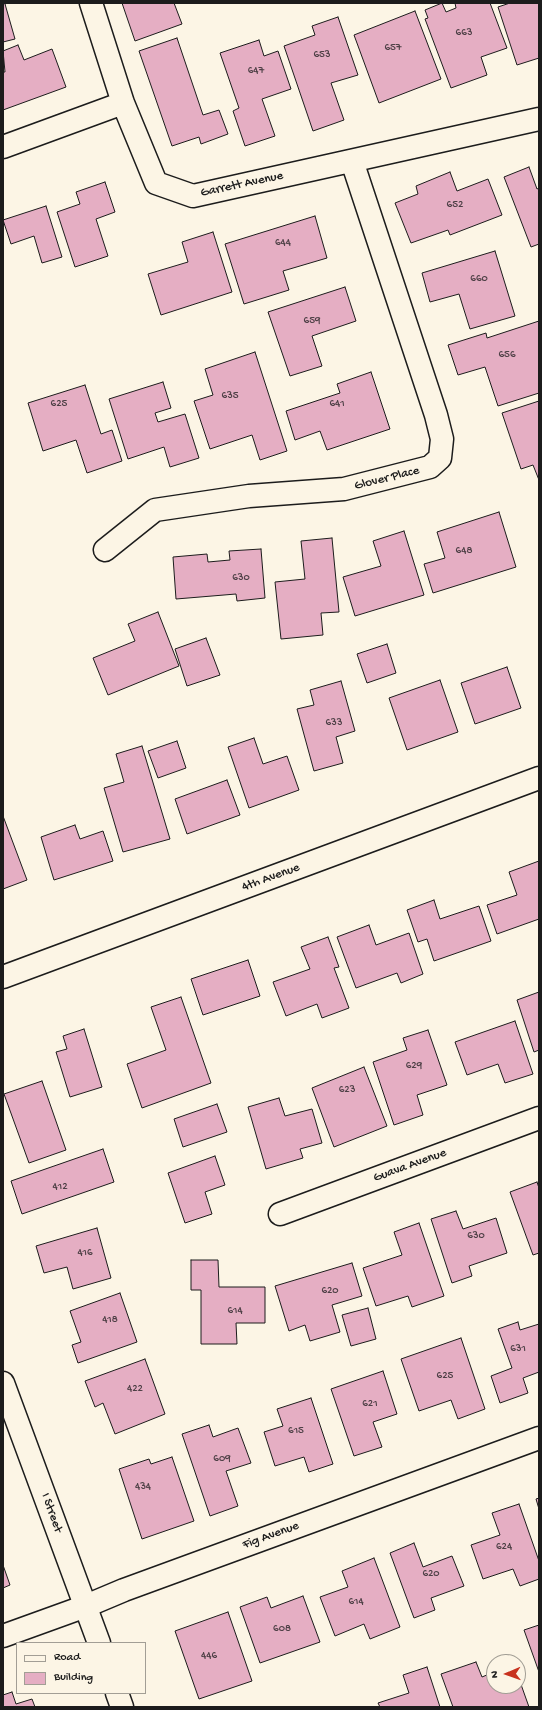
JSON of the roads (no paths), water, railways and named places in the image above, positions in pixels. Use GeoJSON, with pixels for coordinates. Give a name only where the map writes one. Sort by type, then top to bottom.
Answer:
{"type":"FeatureCollection","features":[{"type":"Feature","properties":{"kind":"street","name":"Garrett Avenue"},"geometry":{"type":"LineString","coordinates":[[91,3],[123,103],[156,183],[193,196],[539,119]]}},
{"type":"Feature","properties":{"kind":"street"},"geometry":{"type":"LineString","coordinates":[[3,147],[123,103]]}},
{"type":"Feature","properties":{"kind":"street","name":"Glover Place"},"geometry":{"type":"LineString","coordinates":[[105,550],[155,510],[249,496],[344,490],[430,468],[440,458],[442,439],[436,415],[352,161]]}},
{"type":"Feature","properties":{"kind":"street","name":"4th Avenue"},"geometry":{"type":"LineString","coordinates":[[3,977],[539,778]]}},
{"type":"Feature","properties":{"kind":"street","name":"Guava Avenue"},"geometry":{"type":"LineString","coordinates":[[280,1214],[539,1118]]}},
{"type":"Feature","properties":{"kind":"street","name":"I Street"},"geometry":{"type":"LineString","coordinates":[[3,1383],[99,1642]]}},
{"type":"Feature","properties":{"kind":"street","name":"Fig Avenue"},"geometry":{"type":"LineString","coordinates":[[3,1636],[86,1606],[124,1590],[539,1438]]}},
{"type":"Feature","properties":{"kind":"street"},"geometry":{"type":"LineString","coordinates":[[117,1694],[122,1707]]}}]}
